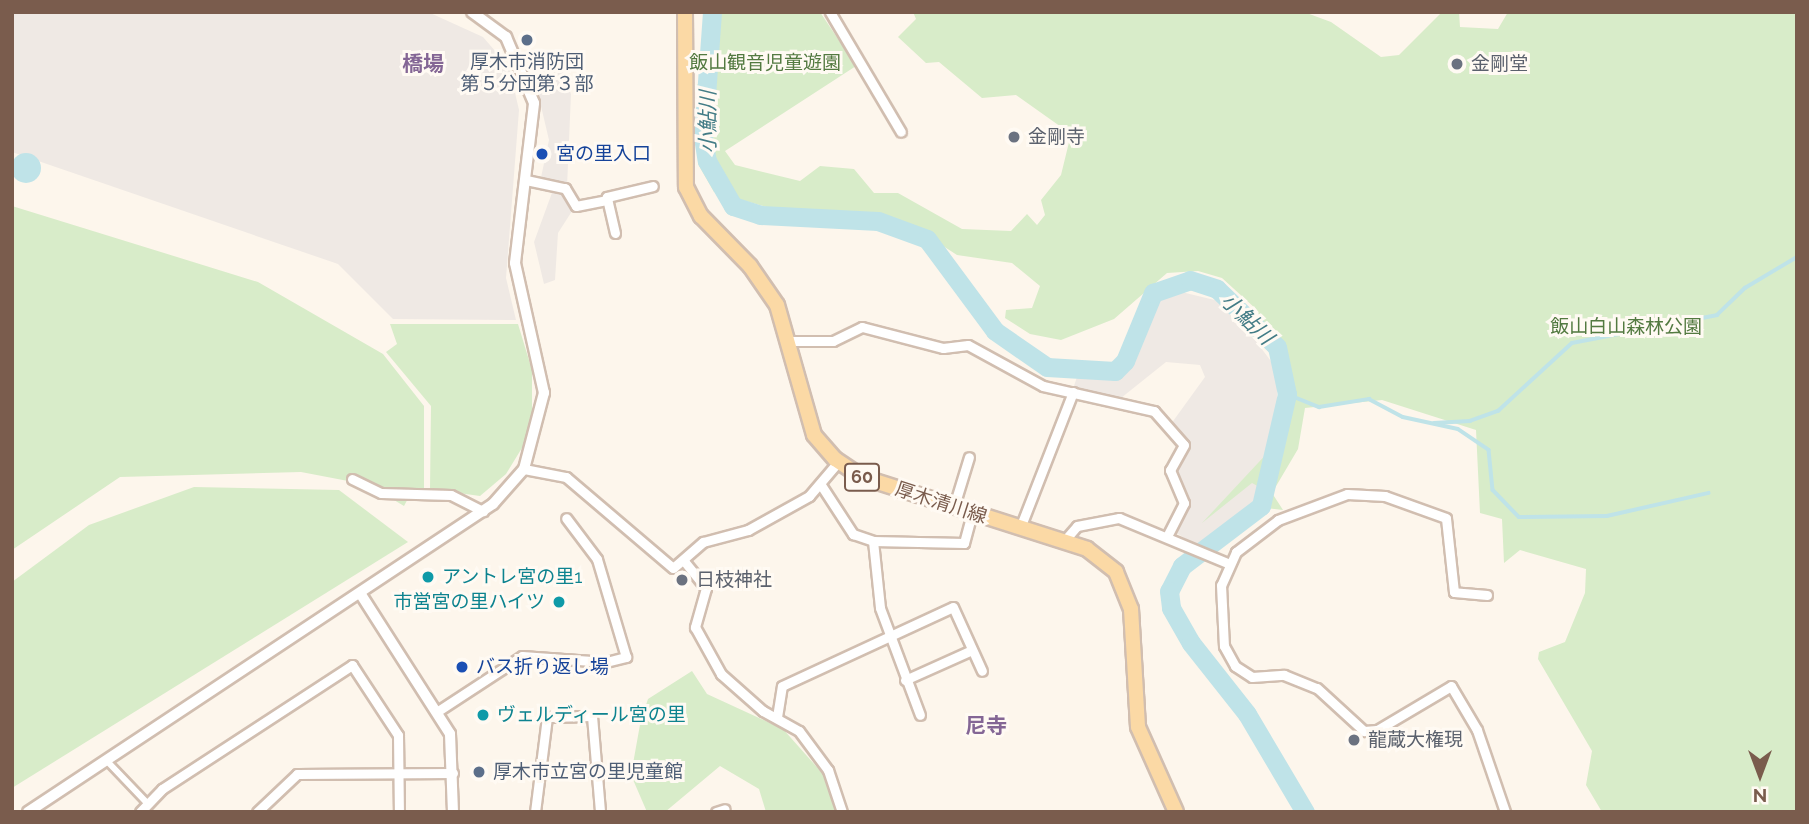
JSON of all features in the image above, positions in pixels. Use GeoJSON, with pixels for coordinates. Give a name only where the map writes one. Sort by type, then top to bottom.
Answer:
{"type":"FeatureCollection","features":[{"type":"Feature","properties":{"kind":"main road","name":"厚木清川線"},"geometry":{"type":"LineString","coordinates":[[685,12],[686,187],[701,216],[766,286],[790,341],[814,435],[838,463],[874,482],[1064,541],[1103,561],[1125,588],[1138,727],[1176,812]]}},
{"type":"Feature","properties":{"kind":"street"},"geometry":{"type":"LineString","coordinates":[[27,812],[483,511],[524,469],[544,393],[514,263],[534,116],[522,65],[506,37],[472,12]]}},
{"type":"Feature","properties":{"kind":"street"},"geometry":{"type":"LineString","coordinates":[[830,12],[901,132]]}},
{"type":"Feature","properties":{"kind":"street"},"geometry":{"type":"LineString","coordinates":[[526,180],[565,188],[576,206],[653,186]]}},
{"type":"Feature","properties":{"kind":"street"},"geometry":{"type":"LineString","coordinates":[[607,200],[615,233]]}},
{"type":"Feature","properties":{"kind":"street"},"geometry":{"type":"LineString","coordinates":[[790,341],[833,341],[862,327],[943,348],[968,345],[1043,386],[1154,411],[1184,440],[1170,470],[1184,503],[1169,537]]}},
{"type":"Feature","properties":{"kind":"street"},"geometry":{"type":"LineString","coordinates":[[1020,528],[1073,392]]}},
{"type":"Feature","properties":{"kind":"street"},"geometry":{"type":"LineString","coordinates":[[954,506],[969,457]]}},
{"type":"Feature","properties":{"kind":"street"},"geometry":{"type":"LineString","coordinates":[[524,469],[566,477],[667,567],[684,561],[703,542],[748,530],[821,485],[838,463]]}},
{"type":"Feature","properties":{"kind":"street"},"geometry":{"type":"LineString","coordinates":[[352,479],[381,493],[451,495],[483,511]]}},
{"type":"Feature","properties":{"kind":"street"},"geometry":{"type":"LineString","coordinates":[[821,485],[853,534],[873,541],[964,543],[972,513]]}},
{"type":"Feature","properties":{"kind":"street"},"geometry":{"type":"LineString","coordinates":[[1487,595],[1454,592],[1446,518],[1385,496],[1347,494],[1325,508],[1278,520],[1224,561],[1221,585],[1224,646],[1243,674],[1284,675],[1317,688],[1364,731],[1377,730],[1451,686],[1477,730],[1505,812]]}},
{"type":"Feature","properties":{"kind":"street"},"geometry":{"type":"LineString","coordinates":[[438,711],[522,656],[606,663],[627,661],[597,559],[580,540],[566,518]]}},
{"type":"Feature","properties":{"kind":"street"},"geometry":{"type":"LineString","coordinates":[[1064,541],[1077,526],[1103,518],[1169,537],[1224,561]]}},
{"type":"Feature","properties":{"kind":"street"},"geometry":{"type":"LineString","coordinates":[[873,541],[889,637],[920,715]]}},
{"type":"Feature","properties":{"kind":"street"},"geometry":{"type":"LineString","coordinates":[[684,561],[706,587],[695,627],[721,674],[776,718],[799,732],[828,770],[842,812]]}},
{"type":"Feature","properties":{"kind":"street"},"geometry":{"type":"LineString","coordinates":[[360,593],[438,711],[450,734],[453,812]]}},
{"type":"Feature","properties":{"kind":"street"},"geometry":{"type":"LineString","coordinates":[[776,718],[782,686],[953,607],[982,671]]}},
{"type":"Feature","properties":{"kind":"street"},"geometry":{"type":"LineString","coordinates":[[905,680],[972,650]]}},
{"type":"Feature","properties":{"kind":"street"},"geometry":{"type":"LineString","coordinates":[[140,812],[352,665],[398,735],[399,812]]}},
{"type":"Feature","properties":{"kind":"street"},"geometry":{"type":"LineString","coordinates":[[535,812],[547,717],[592,716],[593,771],[600,812]]}},
{"type":"Feature","properties":{"kind":"street"},"geometry":{"type":"LineString","coordinates":[[106,760],[156,812]]}},
{"type":"Feature","properties":{"kind":"street"},"geometry":{"type":"LineString","coordinates":[[580,771],[593,771]]}},
{"type":"Feature","properties":{"kind":"street"},"geometry":{"type":"LineString","coordinates":[[257,812],[297,774],[453,773]]}},
{"type":"Feature","properties":{"kind":"shaded area"},"geometry":{"type":"Polygon","coordinates":[[[12,12],[428,12],[483,37],[509,67],[519,110],[506,278],[516,320],[393,319],[338,264],[12,152],[12,12]]]}},
{"type":"Feature","properties":{"kind":"shaded area"},"geometry":{"type":"Polygon","coordinates":[[[546,53],[552,62],[558,59],[571,94],[567,187],[540,182],[549,140],[531,64],[546,53]]]}},
{"type":"Feature","properties":{"kind":"shaded area"},"geometry":{"type":"Polygon","coordinates":[[[553,190],[566,192],[574,208],[558,233],[555,280],[544,284],[534,242],[553,190]]]}},
{"type":"Feature","properties":{"kind":"shaded area"},"geometry":{"type":"Polygon","coordinates":[[[1169,289],[1227,303],[1277,369],[1277,410],[1256,507],[1234,527],[1198,546],[1173,531],[1187,503],[1174,466],[1190,442],[1171,424],[1205,377],[1200,365],[1166,362],[1121,398],[1073,389],[1077,377],[1114,380],[1125,374],[1144,320],[1169,289]]]}},
{"type":"Feature","properties":{"kind":"green space"},"geometry":{"type":"Polygon","coordinates":[[[713,12],[820,12],[856,66],[725,151],[735,165],[800,181],[820,166],[854,169],[874,193],[898,193],[962,229],[1011,231],[1027,214],[1037,225],[1045,215],[1041,200],[1061,175],[1071,134],[1016,95],[982,98],[939,62],[926,63],[898,37],[916,19],[913,12],[1304,12],[1331,22],[1381,57],[1399,55],[1442,12],[1459,12],[1460,27],[1498,29],[1508,12],[1797,12],[1797,812],[1602,812],[1586,785],[1592,751],[1538,659],[1539,652],[1565,642],[1585,593],[1586,569],[1520,550],[1504,563],[1502,519],[1480,513],[1476,430],[1382,400],[1305,408],[1298,449],[1272,493],[1283,510],[1267,508],[1263,489],[1252,483],[1202,523],[1273,447],[1281,399],[1281,362],[1256,309],[1222,278],[1198,271],[1167,273],[1114,319],[1061,340],[1030,334],[1005,318],[1006,310],[1032,308],[1040,286],[1012,263],[957,255],[909,224],[805,218],[714,192],[698,164],[697,85],[715,69],[713,12]]]}},
{"type":"Feature","properties":{"kind":"green space"},"geometry":{"type":"Polygon","coordinates":[[[12,206],[258,282],[383,354],[424,406],[424,495],[411,493],[404,506],[369,485],[301,472],[120,477],[12,550],[12,206]]]}},
{"type":"Feature","properties":{"kind":"green space"},"geometry":{"type":"Polygon","coordinates":[[[390,324],[518,324],[532,370],[532,414],[525,443],[506,474],[480,496],[430,489],[431,406],[386,352],[397,344],[390,324]]]}},
{"type":"Feature","properties":{"kind":"green space"},"geometry":{"type":"Polygon","coordinates":[[[194,487],[339,490],[408,542],[12,788],[12,582],[89,525],[194,487]]]}},
{"type":"Feature","properties":{"kind":"green space"},"geometry":{"type":"Polygon","coordinates":[[[692,671],[707,694],[783,729],[823,774],[837,812],[766,812],[759,789],[720,766],[665,812],[647,812],[631,775],[641,719],[648,699],[692,671]]]}},
{"type":"Feature","properties":{"kind":"water"},"geometry":{"type":"Polygon","coordinates":[[[26,153],[37,157],[41,168],[37,179],[26,183],[15,179],[11,168],[15,157],[26,153]]]}},
{"type":"Feature","properties":{"kind":"waterway","name":"小鮎川"},"geometry":{"type":"LineString","coordinates":[[712,12],[703,137],[707,161],[733,206],[760,215],[878,221],[927,239],[995,331],[1047,367],[1115,371],[1125,361],[1153,293],[1190,280],[1217,289],[1277,347],[1287,394],[1261,506],[1182,566],[1169,591],[1171,608],[1191,643],[1247,714],[1305,812]]}},
{"type":"Feature","properties":{"kind":"waterway"},"geometry":{"type":"LineString","coordinates":[[1434,423],[1470,421],[1498,411],[1572,343],[1717,315],[1745,288],[1797,257]]}},
{"type":"Feature","properties":{"kind":"waterway"},"geometry":{"type":"LineString","coordinates":[[1287,394],[1319,407],[1369,399],[1403,417],[1458,429],[1489,450],[1493,490],[1519,517],[1607,516],[1708,493]]}},
{"type":"Feature","properties":{"kind":"place","name":"厚木市消防団 第５分団第３部"},"geometry":{"type":"Point","coordinates":[527,40]}},
{"type":"Feature","properties":{"kind":"place","name":"金剛堂"},"geometry":{"type":"Point","coordinates":[1457,64]}},
{"type":"Feature","properties":{"kind":"place","name":"金剛寺"},"geometry":{"type":"Point","coordinates":[1014,137]}},
{"type":"Feature","properties":{"kind":"place","name":"宮の里入口"},"geometry":{"type":"Point","coordinates":[542,154]}},
{"type":"Feature","properties":{"kind":"place","name":"アントレ宮の里1"},"geometry":{"type":"Point","coordinates":[428,577]}},
{"type":"Feature","properties":{"kind":"place","name":"日枝神社"},"geometry":{"type":"Point","coordinates":[682,580]}},
{"type":"Feature","properties":{"kind":"place","name":"市営宮の里ハイツ"},"geometry":{"type":"Point","coordinates":[559,602]}},
{"type":"Feature","properties":{"kind":"place","name":"バス折り返し場"},"geometry":{"type":"Point","coordinates":[462,667]}},
{"type":"Feature","properties":{"kind":"place","name":"ヴェルディール宮の里"},"geometry":{"type":"Point","coordinates":[483,715]}},
{"type":"Feature","properties":{"kind":"place","name":"龍蔵大権現"},"geometry":{"type":"Point","coordinates":[1354,740]}},
{"type":"Feature","properties":{"kind":"place","name":"厚木市立宮の里児童館"},"geometry":{"type":"Point","coordinates":[479,772]}},
{"type":"Feature","properties":{"kind":"district","name":"橋場"},"geometry":{"type":"Point","coordinates":[423,64]}},
{"type":"Feature","properties":{"kind":"district","name":"尼寺"},"geometry":{"type":"Point","coordinates":[986,726]}},
{"type":"Feature","properties":{"kind":"park label","name":"飯山観音児童遊園"},"geometry":{"type":"Point","coordinates":[765,63]}},
{"type":"Feature","properties":{"kind":"park label","name":"飯山白山森林公園"},"geometry":{"type":"Point","coordinates":[1626,327]}}]}
